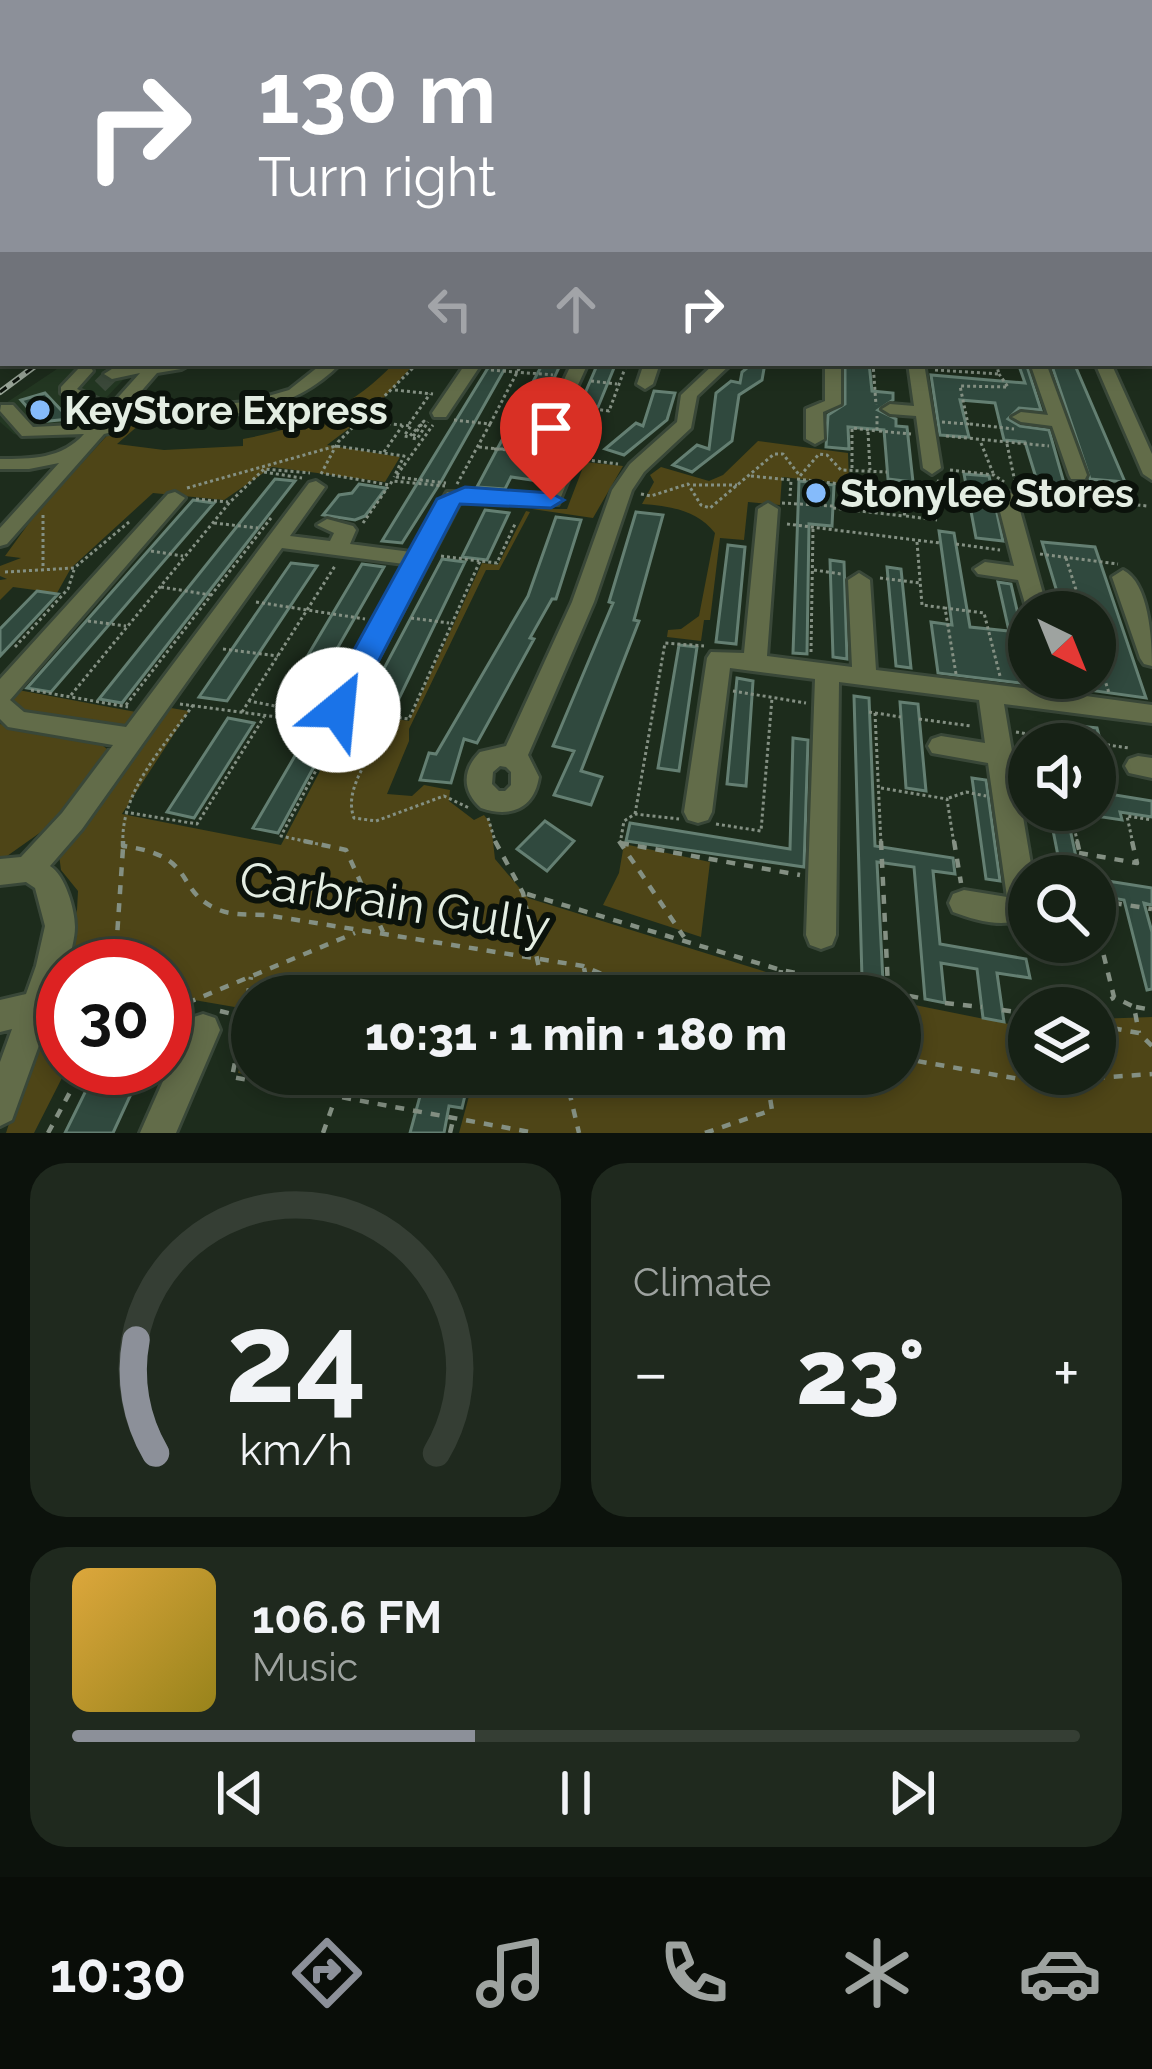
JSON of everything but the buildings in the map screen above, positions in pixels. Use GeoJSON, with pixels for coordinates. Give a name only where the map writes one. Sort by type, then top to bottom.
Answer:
{"type":"FeatureCollection","features":[{"type":"Feature","properties":{"kind":"street"},"geometry":{"type":"LineString","coordinates":[[85,371],[67,390],[107,384],[152,366]]}},
{"type":"Feature","properties":{"kind":"street"},"geometry":{"type":"LineString","coordinates":[[0,540],[154,366]]}},
{"type":"Feature","properties":{"kind":"street"},"geometry":{"type":"LineString","coordinates":[[8,409],[16,424],[28,432],[110,428],[154,407],[222,411],[277,400],[313,383],[330,366]]}},
{"type":"Feature","properties":{"kind":"street"},"geometry":{"type":"LineString","coordinates":[[447,417],[452,396],[472,366]]}},
{"type":"Feature","properties":{"kind":"street"},"geometry":{"type":"LineString","coordinates":[[644,384],[651,366]]}},
{"type":"Feature","properties":{"kind":"street"},"geometry":{"type":"LineString","coordinates":[[513,759],[583,602],[622,490],[638,468],[685,424],[689,395],[721,366]]}},
{"type":"Feature","properties":{"kind":"street"},"geometry":{"type":"LineString","coordinates":[[815,439],[814,409],[833,404],[833,366]]}},
{"type":"Feature","properties":{"kind":"street"},"geometry":{"type":"LineString","coordinates":[[916,366],[932,468]]}},
{"type":"Feature","properties":{"kind":"street"},"geometry":{"type":"LineString","coordinates":[[1039,366],[1078,475]]}},
{"type":"Feature","properties":{"kind":"street"},"geometry":{"type":"LineString","coordinates":[[1104,366],[1152,474]]}},
{"type":"Feature","properties":{"kind":"street"},"geometry":{"type":"LineString","coordinates":[[334,724],[454,493],[551,500],[546,452],[576,373]]}},
{"type":"Feature","properties":{"kind":"street"},"geometry":{"type":"LineString","coordinates":[[107,384],[115,408]]}},
{"type":"Feature","properties":{"kind":"street"},"geometry":{"type":"LineString","coordinates":[[884,411],[926,426]]}},
{"type":"Feature","properties":{"kind":"street"},"geometry":{"type":"LineString","coordinates":[[1022,417],[1060,422]]}},
{"type":"Feature","properties":{"kind":"street"},"geometry":{"type":"LineString","coordinates":[[1130,427],[1152,430]]}},
{"type":"Feature","properties":{"kind":"street"},"geometry":{"type":"LineString","coordinates":[[0,464],[29,464],[73,454]]}},
{"type":"Feature","properties":{"kind":"street"},"geometry":{"type":"LineString","coordinates":[[29,464],[53,475]]}},
{"type":"Feature","properties":{"kind":"street"},"geometry":{"type":"LineString","coordinates":[[14,870],[72,821],[203,646],[223,598],[315,480]]}},
{"type":"Feature","properties":{"kind":"street"},"geometry":{"type":"LineString","coordinates":[[1012,492],[1031,591]]}},
{"type":"Feature","properties":{"kind":"street"},"geometry":{"type":"LineString","coordinates":[[134,738],[17,720],[2,695],[180,496]]}},
{"type":"Feature","properties":{"kind":"street"},"geometry":{"type":"LineString","coordinates":[[755,661],[775,510]]}},
{"type":"Feature","properties":{"kind":"street"},"geometry":{"type":"LineString","coordinates":[[327,525],[346,530],[341,549]]}},
{"type":"Feature","properties":{"kind":"street"},"geometry":{"type":"LineString","coordinates":[[270,535],[341,549],[419,556]]}},
{"type":"Feature","properties":{"kind":"street"},"geometry":{"type":"LineString","coordinates":[[985,569],[1027,575]]}},
{"type":"Feature","properties":{"kind":"street"},"geometry":{"type":"LineString","coordinates":[[1124,577],[1152,658]]}},
{"type":"Feature","properties":{"kind":"street"},"geometry":{"type":"LineString","coordinates":[[859,580],[864,675]]}},
{"type":"Feature","properties":{"kind":"street"},"geometry":{"type":"LineString","coordinates":[[698,812],[719,658],[1008,693]]}},
{"type":"Feature","properties":{"kind":"street"},"geometry":{"type":"LineString","coordinates":[[819,670],[827,707],[821,935]]}},
{"type":"Feature","properties":{"kind":"street"},"geometry":{"type":"LineString","coordinates":[[964,903],[1012,911],[1023,902],[1000,755],[997,694]]}},
{"type":"Feature","properties":{"kind":"street"},"geometry":{"type":"LineString","coordinates":[[1085,699],[1152,715]]}},
{"type":"Feature","properties":{"kind":"street"},"geometry":{"type":"LineString","coordinates":[[941,746],[1000,755]]}},
{"type":"Feature","properties":{"kind":"street"},"geometry":{"type":"LineString","coordinates":[[0,1108],[52,966],[60,926],[48,880],[14,870]]}},
{"type":"Feature","properties":{"kind":"street"},"geometry":{"type":"LineString","coordinates":[[0,1016],[34,1008]]}},
{"type":"Feature","properties":{"kind":"street"},"geometry":{"type":"LineString","coordinates":[[158,1133],[194,1017]]}},
{"type":"Feature","properties":{"kind":"path"},"geometry":{"type":"LineString","coordinates":[[289,495],[315,480],[337,446],[415,366]]}},
{"type":"Feature","properties":{"kind":"path"},"geometry":{"type":"LineString","coordinates":[[479,366],[576,373],[619,385]]}},
{"type":"Feature","properties":{"kind":"path"},"geometry":{"type":"LineString","coordinates":[[263,470],[315,480],[392,481],[454,493],[520,366]]}},
{"type":"Feature","properties":{"kind":"path"},"geometry":{"type":"LineString","coordinates":[[626,366],[609,411],[580,407],[559,457],[638,468]]}},
{"type":"Feature","properties":{"kind":"path"},"geometry":{"type":"LineString","coordinates":[[916,366],[999,374]]}},
{"type":"Feature","properties":{"kind":"path"},"geometry":{"type":"LineString","coordinates":[[969,366],[970,372]]}},
{"type":"Feature","properties":{"kind":"path"},"geometry":{"type":"LineString","coordinates":[[749,476],[850,484],[852,428],[877,431],[968,424],[960,386],[1008,387],[997,366]]}},
{"type":"Feature","properties":{"kind":"path"},"geometry":{"type":"LineString","coordinates":[[393,390],[452,396]]}},
{"type":"Feature","properties":{"kind":"path"},"geometry":{"type":"LineString","coordinates":[[384,453],[430,394]]}},
{"type":"Feature","properties":{"kind":"path"},"geometry":{"type":"LineString","coordinates":[[877,431],[884,411]]}},
{"type":"Feature","properties":{"kind":"path"},"geometry":{"type":"LineString","coordinates":[[447,417],[490,424]]}},
{"type":"Feature","properties":{"kind":"path"},"geometry":{"type":"LineString","coordinates":[[242,712],[341,549],[436,419],[430,418],[417,439],[412,438],[424,421],[412,419]]}},
{"type":"Feature","properties":{"kind":"path"},"geometry":{"type":"LineString","coordinates":[[362,420],[405,425]]}},
{"type":"Feature","properties":{"kind":"path"},"geometry":{"type":"LineString","coordinates":[[405,425],[404,436],[409,437],[419,420]]}},
{"type":"Feature","properties":{"kind":"path"},"geometry":{"type":"LineString","coordinates":[[926,426],[980,440],[1069,448]]}},
{"type":"Feature","properties":{"kind":"path"},"geometry":{"type":"LineString","coordinates":[[868,430],[871,472]]}},
{"type":"Feature","properties":{"kind":"path"},"geometry":{"type":"LineString","coordinates":[[980,440],[994,475],[1012,492],[1147,506]]}},
{"type":"Feature","properties":{"kind":"path"},"geometry":{"type":"LineString","coordinates":[[1006,442],[1012,492]]}},
{"type":"Feature","properties":{"kind":"path"},"geometry":{"type":"LineString","coordinates":[[180,496],[337,446],[404,456],[392,481]]}},
{"type":"Feature","properties":{"kind":"path"},"geometry":{"type":"LineString","coordinates":[[478,447],[546,452]]}},
{"type":"Feature","properties":{"kind":"path"},"geometry":{"type":"LineString","coordinates":[[494,448],[546,452]]}},
{"type":"Feature","properties":{"kind":"path"},"geometry":{"type":"LineString","coordinates":[[693,485],[701,505],[710,508],[774,454],[783,454],[796,478]]}},
{"type":"Feature","properties":{"kind":"path"},"geometry":{"type":"LineString","coordinates":[[775,510],[819,454],[851,470],[887,472]]}},
{"type":"Feature","properties":{"kind":"path"},"geometry":{"type":"LineString","coordinates":[[263,470],[315,480]]}},
{"type":"Feature","properties":{"kind":"path"},"geometry":{"type":"LineString","coordinates":[[70,697],[212,523],[263,470]]}},
{"type":"Feature","properties":{"kind":"path"},"geometry":{"type":"LineString","coordinates":[[775,510],[868,502],[902,489],[933,489],[949,470],[994,475]]}},
{"type":"Feature","properties":{"kind":"path"},"geometry":{"type":"LineString","coordinates":[[1078,475],[1096,481],[1102,501]]}},
{"type":"Feature","properties":{"kind":"path"},"geometry":{"type":"LineString","coordinates":[[622,490],[651,496],[693,485],[739,485]]}},
{"type":"Feature","properties":{"kind":"path"},"geometry":{"type":"LineString","coordinates":[[902,489],[898,506],[906,508],[904,516]]}},
{"type":"Feature","properties":{"kind":"path"},"geometry":{"type":"LineString","coordinates":[[180,496],[230,502]]}},
{"type":"Feature","properties":{"kind":"path"},"geometry":{"type":"LineString","coordinates":[[832,506],[937,520]]}},
{"type":"Feature","properties":{"kind":"path"},"geometry":{"type":"LineString","coordinates":[[43,567],[44,508]]}},
{"type":"Feature","properties":{"kind":"path"},"geometry":{"type":"LineString","coordinates":[[775,510],[813,528],[940,543]]}},
{"type":"Feature","properties":{"kind":"path"},"geometry":{"type":"LineString","coordinates":[[5,572],[74,568],[106,546],[139,512]]}},
{"type":"Feature","properties":{"kind":"path"},"geometry":{"type":"LineString","coordinates":[[125,706],[223,598],[270,535],[275,512]]}},
{"type":"Feature","properties":{"kind":"path"},"geometry":{"type":"LineString","coordinates":[[419,556],[496,563],[516,522]]}},
{"type":"Feature","properties":{"kind":"path"},"geometry":{"type":"LineString","coordinates":[[212,523],[270,535]]}},
{"type":"Feature","properties":{"kind":"path"},"geometry":{"type":"LineString","coordinates":[[813,528],[819,670]]}},
{"type":"Feature","properties":{"kind":"path"},"geometry":{"type":"LineString","coordinates":[[916,540],[922,604],[984,614],[997,694]]}},
{"type":"Feature","properties":{"kind":"path"},"geometry":{"type":"LineString","coordinates":[[956,544],[1118,562],[1124,577]]}},
{"type":"Feature","properties":{"kind":"path"},"geometry":{"type":"LineString","coordinates":[[130,548],[185,556]]}},
{"type":"Feature","properties":{"kind":"path"},"geometry":{"type":"LineString","coordinates":[[1066,557],[1077,591]]}},
{"type":"Feature","properties":{"kind":"path"},"geometry":{"type":"LineString","coordinates":[[2,695],[70,697],[125,706],[193,705],[334,724],[409,718],[480,561]]}},
{"type":"Feature","properties":{"kind":"path"},"geometry":{"type":"LineString","coordinates":[[14,649],[68,589],[74,568]]}},
{"type":"Feature","properties":{"kind":"path"},"geometry":{"type":"LineString","coordinates":[[159,586],[307,610],[451,623]]}},
{"type":"Feature","properties":{"kind":"path"},"geometry":{"type":"LineString","coordinates":[[945,608],[958,689]]}},
{"type":"Feature","properties":{"kind":"path"},"geometry":{"type":"LineString","coordinates":[[67,617],[128,626]]}},
{"type":"Feature","properties":{"kind":"path"},"geometry":{"type":"LineString","coordinates":[[635,814],[665,643],[710,647],[719,658]]}},
{"type":"Feature","properties":{"kind":"path"},"geometry":{"type":"LineString","coordinates":[[203,646],[278,656]]}},
{"type":"Feature","properties":{"kind":"path"},"geometry":{"type":"LineString","coordinates":[[713,688],[827,707]]}},
{"type":"Feature","properties":{"kind":"path"},"geometry":{"type":"LineString","coordinates":[[686,939],[619,843],[624,820],[635,814],[761,831],[772,698]]}},
{"type":"Feature","properties":{"kind":"path"},"geometry":{"type":"LineString","coordinates":[[1111,699],[1114,709]]}},
{"type":"Feature","properties":{"kind":"path"},"geometry":{"type":"LineString","coordinates":[[249,701],[301,711],[302,720]]}},
{"type":"Feature","properties":{"kind":"path"},"geometry":{"type":"LineString","coordinates":[[118,939],[123,811],[193,705]]}},
{"type":"Feature","properties":{"kind":"path"},"geometry":{"type":"LineString","coordinates":[[888,975],[872,713],[901,717]]}},
{"type":"Feature","properties":{"kind":"path"},"geometry":{"type":"LineString","coordinates":[[123,811],[197,824],[265,715]]}},
{"type":"Feature","properties":{"kind":"path"},"geometry":{"type":"LineString","coordinates":[[334,724],[372,741],[351,799],[354,818],[376,821],[449,796],[489,819],[500,855],[523,893],[540,975]]}},
{"type":"Feature","properties":{"kind":"path"},"geometry":{"type":"LineString","coordinates":[[334,724],[281,836],[346,850],[384,933]]}},
{"type":"Feature","properties":{"kind":"path"},"geometry":{"type":"LineString","coordinates":[[879,787],[947,799],[965,792],[1007,800]]}},
{"type":"Feature","properties":{"kind":"path"},"geometry":{"type":"LineString","coordinates":[[947,799],[964,903]]}},
{"type":"Feature","properties":{"kind":"path"},"geometry":{"type":"LineString","coordinates":[[1074,831],[1079,853],[1137,863],[1127,816],[1152,820]]}},
{"type":"Feature","properties":{"kind":"path"},"geometry":{"type":"LineString","coordinates":[[619,843],[820,879]]}},
{"type":"Feature","properties":{"kind":"path","name":"Carbrain Gully"},"geometry":{"type":"LineString","coordinates":[[123,846],[155,848],[174,856],[200,898],[224,913],[384,933],[584,966],[605,975]]}},
{"type":"Feature","properties":{"kind":"path"},"geometry":{"type":"LineString","coordinates":[[523,893],[807,975]]}},
{"type":"Feature","properties":{"kind":"path"},"geometry":{"type":"LineString","coordinates":[[1116,903],[1152,909]]}},
{"type":"Feature","properties":{"kind":"path"},"geometry":{"type":"LineString","coordinates":[[253,975],[357,932]]}},
{"type":"Feature","properties":{"kind":"path"},"geometry":{"type":"LineString","coordinates":[[584,966],[586,975]]}},
{"type":"Feature","properties":{"kind":"path"},"geometry":{"type":"LineString","coordinates":[[780,975],[781,970]]}},
{"type":"Feature","properties":{"kind":"path"},"geometry":{"type":"LineString","coordinates":[[194,1017],[231,990]]}},
{"type":"Feature","properties":{"kind":"path"},"geometry":{"type":"LineString","coordinates":[[921,998],[925,999]]}},
{"type":"Feature","properties":{"kind":"path"},"geometry":{"type":"LineString","coordinates":[[1116,998],[1152,1010]]}},
{"type":"Feature","properties":{"kind":"path"},"geometry":{"type":"LineString","coordinates":[[945,1003],[982,1007]]}},
{"type":"Feature","properties":{"kind":"path"},"geometry":{"type":"LineString","coordinates":[[1134,1006],[1139,1034]]}},
{"type":"Feature","properties":{"kind":"path"},"geometry":{"type":"LineString","coordinates":[[1002,1010],[1008,1011]]}},
{"type":"Feature","properties":{"kind":"path"},"geometry":{"type":"LineString","coordinates":[[194,1017],[231,1016]]}},
{"type":"Feature","properties":{"kind":"path"},"geometry":{"type":"LineString","coordinates":[[1116,1029],[1139,1034],[1152,1046]]}},
{"type":"Feature","properties":{"kind":"path"},"geometry":{"type":"LineString","coordinates":[[921,1062],[1036,1082],[1152,1074]]}},
{"type":"Feature","properties":{"kind":"path"},"geometry":{"type":"LineString","coordinates":[[48,1133],[68,1095]]}},
{"type":"Feature","properties":{"kind":"path"},"geometry":{"type":"LineString","coordinates":[[321,1095],[535,1133]]}},
{"type":"Feature","properties":{"kind":"path"},"geometry":{"type":"LineString","coordinates":[[570,1095],[578,1133]]}},
{"type":"Feature","properties":{"kind":"path"},"geometry":{"type":"LineString","coordinates":[[705,1133],[772,1110],[770,1095]]}},
{"type":"Feature","properties":{"kind":"path"},"geometry":{"type":"LineString","coordinates":[[323,1133],[336,1098]]}},
{"type":"Feature","properties":{"kind":"path"},"geometry":{"type":"LineString","coordinates":[[450,1133],[453,1118]]}},
{"type":"Feature","properties":{"kind":"path"},"geometry":{"type":"LineString","coordinates":[[494,1133],[501,1127]]}},
{"type":"Feature","properties":{"kind":"shaded area"},"geometry":{"type":"Polygon","coordinates":[[[62,366],[136,366],[69,437],[31,439],[14,434],[0,422],[0,407],[62,366]]]}},
{"type":"Feature","properties":{"kind":"shaded area"},"geometry":{"type":"Polygon","coordinates":[[[391,366],[412,366],[372,411],[327,445],[400,457],[385,482],[272,467],[224,500],[153,493],[71,568],[57,593],[13,587],[0,600],[0,580],[7,579],[0,576],[0,566],[21,558],[5,556],[37,512],[113,429],[155,411],[117,444],[164,450],[243,446],[243,439],[325,414],[391,366]]]}},
{"type":"Feature","properties":{"kind":"shaded area"},"geometry":{"type":"Polygon","coordinates":[[[758,441],[848,453],[849,484],[782,477],[780,505],[748,502],[744,540],[720,538],[710,620],[704,620],[701,641],[667,637],[668,630],[681,629],[699,616],[715,533],[691,514],[642,504],[654,482],[650,475],[661,467],[709,481],[723,475],[758,441]]]}},
{"type":"Feature","properties":{"kind":"shaded area"},"geometry":{"type":"Polygon","coordinates":[[[585,462],[623,466],[593,518],[532,509],[567,509],[585,462]]]}},
{"type":"Feature","properties":{"kind":"shaded area"},"geometry":{"type":"Polygon","coordinates":[[[526,511],[530,512],[499,570],[486,570],[409,729],[409,741],[387,794],[412,796],[424,785],[450,790],[449,801],[474,820],[484,815],[491,824],[495,859],[528,898],[776,975],[231,975],[231,1006],[192,1000],[192,939],[68,939],[78,891],[61,870],[59,855],[165,707],[189,711],[122,814],[281,845],[351,712],[409,721],[482,563],[498,565],[526,511]]]}},
{"type":"Feature","properties":{"kind":"shaded area"},"geometry":{"type":"Polygon","coordinates":[[[13,689],[136,712],[125,728],[10,712],[5,705],[13,689]]]}},
{"type":"Feature","properties":{"kind":"shaded area"},"geometry":{"type":"Polygon","coordinates":[[[0,724],[98,742],[111,752],[65,815],[0,861],[0,724]]]}},
{"type":"Feature","properties":{"kind":"shaded area"},"geometry":{"type":"Polygon","coordinates":[[[624,844],[710,862],[701,937],[603,905],[619,873],[624,844]]]}},
{"type":"Feature","properties":{"kind":"shaded area"},"geometry":{"type":"Polygon","coordinates":[[[921,1006],[1008,1024],[1008,1095],[1116,1095],[1116,1018],[1152,1017],[1152,1133],[459,1133],[469,1095],[921,1095],[921,1006]]]}},
{"type":"Feature","properties":{"kind":"shaded area"},"geometry":{"type":"Polygon","coordinates":[[[36,1039],[36,1095],[53,1095],[34,1133],[6,1133],[36,1039]]]}},
{"type":"Feature","properties":{"kind":"tunnel"},"geometry":{"type":"LineString","coordinates":[[100,386],[112,374]]}},
{"type":"Feature","properties":{"kind":"railway"},"geometry":{"type":"LineString","coordinates":[[0,392],[35,366]]}},
{"type":"Feature","properties":{"kind":"place","name":"KeyStore Express"},"geometry":{"type":"Point","coordinates":[40,410]}},
{"type":"Feature","properties":{"kind":"place","name":"Stonylee Stores"},"geometry":{"type":"Point","coordinates":[816,493]}},
{"type":"Feature","properties":{"kind":"route"},"geometry":{"type":"LineString","coordinates":[[338,710],[450,499],[465,495],[551,500]]}}]}
